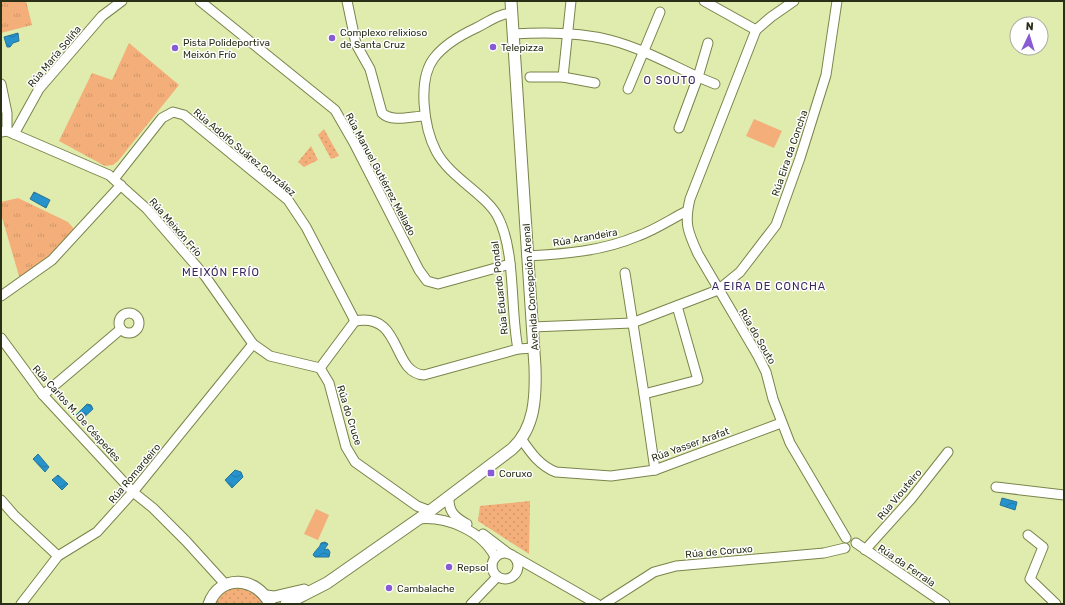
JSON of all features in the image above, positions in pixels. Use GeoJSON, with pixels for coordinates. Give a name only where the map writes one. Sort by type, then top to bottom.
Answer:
{"type":"FeatureCollection","features":[{"type":"Feature","properties":{"kind":"main road","name":"Avenida Concepción Arenal"},"geometry":{"type":"LineString","coordinates":[[327,583],[430,511],[512,449],[522,440],[528,428],[535,402],[536,385],[511,1]]}},
{"type":"Feature","properties":{"kind":"main road"},"geometry":{"type":"LineString","coordinates":[[209,603],[216,592],[226,585],[237,582],[251,584],[262,591],[268,600],[274,597],[327,583]]}},
{"type":"Feature","properties":{"kind":"main road"},"geometry":{"type":"LineString","coordinates":[[286,604],[327,583]]}},
{"type":"Feature","properties":{"kind":"street","name":"Rúa María Soliña"},"geometry":{"type":"LineString","coordinates":[[7,132],[39,90],[102,16],[122,1]]}},
{"type":"Feature","properties":{"kind":"street","name":"Rúa Manuel Gutiérrez Mellado"},"geometry":{"type":"LineString","coordinates":[[200,1],[335,110],[354,143],[419,270],[427,281],[438,284],[510,264]]}},
{"type":"Feature","properties":{"kind":"street"},"geometry":{"type":"LineString","coordinates":[[347,1],[356,44],[370,69],[382,113],[386,117],[394,118],[425,116]]}},
{"type":"Feature","properties":{"kind":"street"},"geometry":{"type":"LineString","coordinates":[[563,77],[571,1]]}},
{"type":"Feature","properties":{"kind":"street"},"geometry":{"type":"LineString","coordinates":[[704,1],[756,30]]}},
{"type":"Feature","properties":{"kind":"street","name":"Rúa do Souto"},"geometry":{"type":"LineString","coordinates":[[794,1],[771,17],[756,30],[690,199],[686,222],[688,234],[718,290],[763,367],[781,423],[790,443],[846,538]]}},
{"type":"Feature","properties":{"kind":"street","name":"Rúa Eira da Concha"},"geometry":{"type":"LineString","coordinates":[[532,327],[632,323],[718,290],[740,272],[776,225],[800,158],[826,75],[836,1]]}},
{"type":"Feature","properties":{"kind":"street"},"geometry":{"type":"LineString","coordinates":[[628,89],[660,12]]}},
{"type":"Feature","properties":{"kind":"street","name":"Rúa Eduardo Pondal"},"geometry":{"type":"LineString","coordinates":[[512,14],[502,14],[441,49],[433,59],[426,80],[425,116],[436,152],[452,172],[492,209],[498,217],[505,237],[510,264],[515,332],[518,349]]}},
{"type":"Feature","properties":{"kind":"street"},"geometry":{"type":"LineString","coordinates":[[513,34],[568,33],[610,40],[716,84]]}},
{"type":"Feature","properties":{"kind":"street"},"geometry":{"type":"LineString","coordinates":[[679,128],[698,77],[708,43]]}},
{"type":"Feature","properties":{"kind":"street"},"geometry":{"type":"LineString","coordinates":[[530,77],[563,77],[595,83]]}},
{"type":"Feature","properties":{"kind":"street"},"geometry":{"type":"LineString","coordinates":[[1,84],[7,113],[7,132]]}},
{"type":"Feature","properties":{"kind":"street","name":"Rúa Adolfo Suárez González"},"geometry":{"type":"LineString","coordinates":[[1,296],[52,260],[117,182],[162,118],[173,112],[184,115],[288,200],[306,227],[355,320]]}},
{"type":"Feature","properties":{"kind":"street","name":"Rúa Meixón Frío"},"geometry":{"type":"LineString","coordinates":[[7,132],[109,174],[147,209],[205,276],[253,344],[270,356],[320,368]]}},
{"type":"Feature","properties":{"kind":"street","name":"Rúa Arandeira"},"geometry":{"type":"LineString","coordinates":[[528,256],[577,252],[611,246],[639,236],[687,211]]}},
{"type":"Feature","properties":{"kind":"street"},"geometry":{"type":"LineString","coordinates":[[625,273],[655,470]]}},
{"type":"Feature","properties":{"kind":"street"},"geometry":{"type":"LineString","coordinates":[[644,394],[698,380],[677,306]]}},
{"type":"Feature","properties":{"kind":"street"},"geometry":{"type":"LineString","coordinates":[[320,368],[355,320],[363,319],[381,324],[388,330],[409,369],[416,375],[424,375],[518,349],[534,348]]}},
{"type":"Feature","properties":{"kind":"street"},"geometry":{"type":"LineString","coordinates":[[43,395],[121,329]]}},
{"type":"Feature","properties":{"kind":"street","name":"Rúa Carlos M. De Céspedes"},"geometry":{"type":"LineString","coordinates":[[1,338],[43,395],[133,492],[153,508],[186,541],[226,585]]}},
{"type":"Feature","properties":{"kind":"street","name":"Rúa Romardeiro"},"geometry":{"type":"LineString","coordinates":[[21,604],[58,556],[97,532],[133,492],[253,344]]}},
{"type":"Feature","properties":{"kind":"street","name":"Rúa do Cruce"},"geometry":{"type":"LineString","coordinates":[[320,368],[329,383],[346,446],[355,462],[417,506],[430,511]]}},
{"type":"Feature","properties":{"kind":"street","name":"Rúa Yasser Arafat"},"geometry":{"type":"LineString","coordinates":[[522,440],[537,460],[549,470],[556,472],[611,476],[655,470],[781,423]]}},
{"type":"Feature","properties":{"kind":"street","name":"Rúa Viouteiro"},"geometry":{"type":"LineString","coordinates":[[865,550],[911,499],[948,452]]}},
{"type":"Feature","properties":{"kind":"street"},"geometry":{"type":"LineString","coordinates":[[996,487],[1064,495]]}},
{"type":"Feature","properties":{"kind":"street"},"geometry":{"type":"LineString","coordinates":[[450,496],[449,504],[453,514],[500,546],[512,556],[518,564],[515,576],[506,580],[497,577],[494,574],[492,566],[495,557],[504,553],[512,556],[536,569],[597,604]]}},
{"type":"Feature","properties":{"kind":"street"},"geometry":{"type":"LineString","coordinates":[[1,500],[14,515],[58,556]]}},
{"type":"Feature","properties":{"kind":"street"},"geometry":{"type":"LineString","coordinates":[[418,519],[431,518],[452,522],[485,541],[495,557]]}},
{"type":"Feature","properties":{"kind":"street"},"geometry":{"type":"LineString","coordinates":[[1028,535],[1043,547],[1030,579],[1056,604]]}},
{"type":"Feature","properties":{"kind":"street"},"geometry":{"type":"LineString","coordinates":[[846,538],[853,538],[856,543],[852,549],[845,548],[843,543],[846,538]]}},
{"type":"Feature","properties":{"kind":"street","name":"Rúa da Ferrala"},"geometry":{"type":"LineString","coordinates":[[856,543],[946,604]]}},
{"type":"Feature","properties":{"kind":"street","name":"Rúa de Coruxo"},"geometry":{"type":"LineString","coordinates":[[604,604],[654,572],[676,566],[824,553],[845,548]]}},
{"type":"Feature","properties":{"kind":"street"},"geometry":{"type":"LineString","coordinates":[[517,572],[527,569],[536,569]]}},
{"type":"Feature","properties":{"kind":"street"},"geometry":{"type":"LineString","coordinates":[[471,604],[497,577]]}},
{"type":"Feature","properties":{"kind":"green space"},"geometry":{"type":"Polygon","coordinates":[[[1,1],[26,1],[32,25],[1,33],[1,1]]]}},
{"type":"Feature","properties":{"kind":"green space"},"geometry":{"type":"Polygon","coordinates":[[[129,43],[179,85],[118,161],[113,165],[105,166],[59,141],[92,73],[112,80],[129,43]]]}},
{"type":"Feature","properties":{"kind":"green space"},"geometry":{"type":"Polygon","coordinates":[[[754,119],[782,131],[774,148],[746,136],[754,119]]]}},
{"type":"Feature","properties":{"kind":"green space"},"geometry":{"type":"Polygon","coordinates":[[[324,129],[339,156],[331,159],[318,135],[324,129]]]}},
{"type":"Feature","properties":{"kind":"green space"},"geometry":{"type":"Polygon","coordinates":[[[311,146],[318,160],[304,167],[298,162],[311,146]]]}},
{"type":"Feature","properties":{"kind":"green space"},"geometry":{"type":"Polygon","coordinates":[[[18,198],[68,222],[75,230],[40,265],[25,275],[19,276],[1,214],[1,202],[18,198]]]}},
{"type":"Feature","properties":{"kind":"green space"},"geometry":{"type":"Polygon","coordinates":[[[530,501],[529,554],[478,521],[480,506],[530,501]]]}},
{"type":"Feature","properties":{"kind":"green space"},"geometry":{"type":"Polygon","coordinates":[[[316,509],[329,515],[318,540],[304,534],[316,509]]]}},
{"type":"Feature","properties":{"kind":"green space"},"geometry":{"type":"Polygon","coordinates":[[[234,587],[252,591],[264,604],[215,604],[220,595],[234,587]]]}},
{"type":"Feature","properties":{"kind":"water"},"geometry":{"type":"Polygon","coordinates":[[[18,33],[19,41],[13,43],[10,47],[7,47],[4,37],[18,33]]]}},
{"type":"Feature","properties":{"kind":"water"},"geometry":{"type":"Polygon","coordinates":[[[34,192],[50,200],[46,208],[30,199],[34,192]]]}},
{"type":"Feature","properties":{"kind":"water"},"geometry":{"type":"Polygon","coordinates":[[[87,404],[91,405],[93,409],[81,420],[76,415],[87,404]]]}},
{"type":"Feature","properties":{"kind":"water"},"geometry":{"type":"Polygon","coordinates":[[[38,454],[49,467],[45,472],[33,459],[38,454]]]}},
{"type":"Feature","properties":{"kind":"water"},"geometry":{"type":"Polygon","coordinates":[[[235,470],[241,472],[243,477],[232,488],[225,480],[235,470]]]}},
{"type":"Feature","properties":{"kind":"water"},"geometry":{"type":"Polygon","coordinates":[[[58,475],[68,484],[62,490],[52,480],[58,475]]]}},
{"type":"Feature","properties":{"kind":"water"},"geometry":{"type":"Polygon","coordinates":[[[1002,498],[1017,502],[1015,510],[1000,505],[1002,498]]]}},
{"type":"Feature","properties":{"kind":"water"},"geometry":{"type":"Polygon","coordinates":[[[325,542],[328,544],[324,550],[328,549],[330,552],[329,557],[315,557],[313,555],[314,553],[321,543],[325,542]]]}},
{"type":"Feature","properties":{"kind":"place","name":"Complexo relixioso de Santa Cruz"},"geometry":{"type":"Point","coordinates":[332,38]}},
{"type":"Feature","properties":{"kind":"place","name":"Telepizza"},"geometry":{"type":"Point","coordinates":[493,47]}},
{"type":"Feature","properties":{"kind":"place","name":"Pista Polideportiva Meixón Frío"},"geometry":{"type":"Point","coordinates":[175,48]}},
{"type":"Feature","properties":{"kind":"place","name":"Coruxo"},"geometry":{"type":"Point","coordinates":[491,473]}},
{"type":"Feature","properties":{"kind":"place","name":"Repsol"},"geometry":{"type":"Point","coordinates":[449,567]}},
{"type":"Feature","properties":{"kind":"place","name":"Cambalache"},"geometry":{"type":"Point","coordinates":[389,588]}},
{"type":"Feature","properties":{"kind":"district","name":"O SOUTO"},"geometry":{"type":"Point","coordinates":[670,80]}},
{"type":"Feature","properties":{"kind":"district","name":"MEIXÓN FRÍO"},"geometry":{"type":"Point","coordinates":[221,272]}},
{"type":"Feature","properties":{"kind":"district","name":"A EIRA DE CONCHA"},"geometry":{"type":"Point","coordinates":[769,286]}}]}
